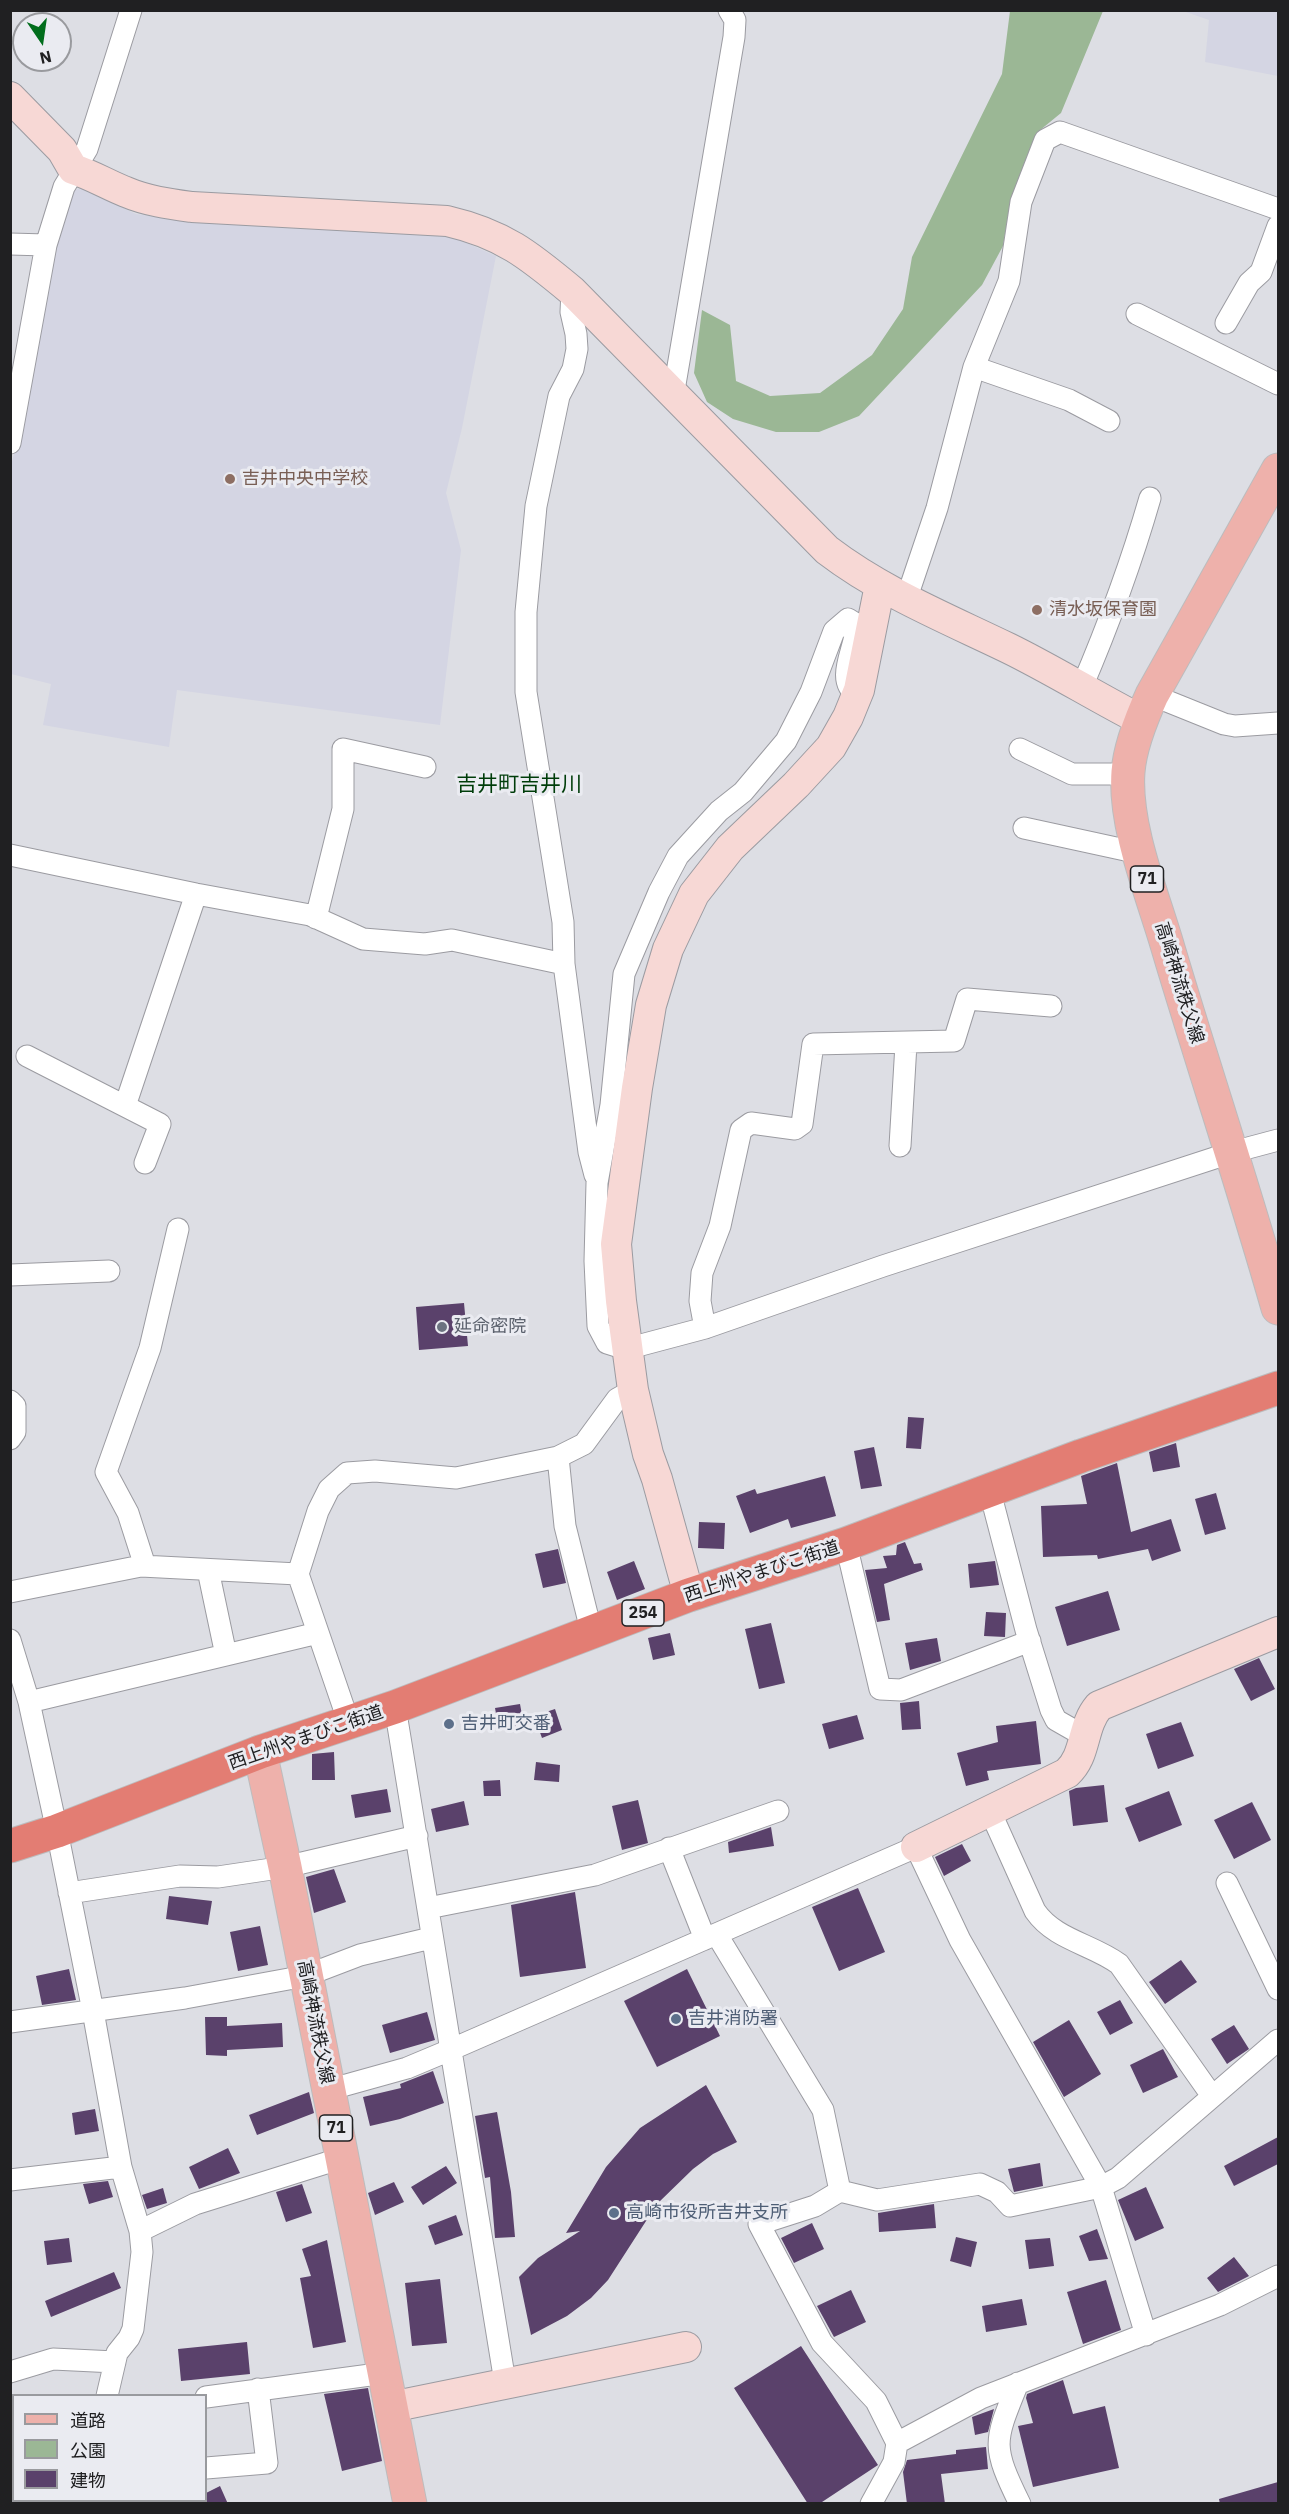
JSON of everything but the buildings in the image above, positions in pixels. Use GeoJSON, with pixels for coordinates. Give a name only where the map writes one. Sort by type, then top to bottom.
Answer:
{"type":"FeatureCollection","features":[{"type":"Feature","properties":{"kind":"highway","name":"西上州やまびこ街道"},"geometry":{"type":"LineString","coordinates":[[10,1846],[57,1831],[260,1752],[395,1707],[592,1634],[689,1595],[846,1544],[990,1492],[1081,1456],[1278,1388]]}},
{"type":"Feature","properties":{"kind":"main road","name":"高崎神流秩父線"},"geometry":{"type":"LineString","coordinates":[[1278,470],[1147,708],[1130,756],[1128,774],[1135,838],[1139,853],[1233,1152],[1278,1308]]}},
{"type":"Feature","properties":{"kind":"main road","name":"高崎神流秩父線"},"geometry":{"type":"LineString","coordinates":[[260,1752],[285,1866],[410,2504]]}},
{"type":"Feature","properties":{"kind":"street"},"geometry":{"type":"LineString","coordinates":[[10,443],[46,245],[64,187],[87,149],[131,10]]}},
{"type":"Feature","properties":{"kind":"street"},"geometry":{"type":"LineString","coordinates":[[673,396],[734,38],[735,20],[729,10]]}},
{"type":"Feature","properties":{"kind":"street"},"geometry":{"type":"LineString","coordinates":[[10,97],[62,150],[73,169],[92,175],[126,192],[158,202],[192,207],[447,221],[502,238],[537,262],[572,291],[827,550],[880,585],[1008,648],[1081,688],[1147,708],[1235,726],[1278,723]]}},
{"type":"Feature","properties":{"kind":"street"},"geometry":{"type":"LineString","coordinates":[[907,597],[937,508],[974,366],[1009,281],[1021,202],[1045,140],[1060,132],[1278,209]]}},
{"type":"Feature","properties":{"kind":"street"},"geometry":{"type":"LineString","coordinates":[[1226,323],[1249,283],[1260,272],[1278,226]]}},
{"type":"Feature","properties":{"kind":"street"},"geometry":{"type":"LineString","coordinates":[[10,244],[46,245]]}},
{"type":"Feature","properties":{"kind":"street"},"geometry":{"type":"LineString","coordinates":[[572,291],[571,312],[577,349],[573,369],[559,396],[536,506],[526,612],[526,692],[563,922],[564,964],[589,1152],[597,1183]]}},
{"type":"Feature","properties":{"kind":"street"},"geometry":{"type":"LineString","coordinates":[[1137,314],[1278,384]]}},
{"type":"Feature","properties":{"kind":"street"},"geometry":{"type":"LineString","coordinates":[[974,366],[1069,400],[1109,421]]}},
{"type":"Feature","properties":{"kind":"street"},"geometry":{"type":"LineString","coordinates":[[1081,688],[1133,559],[1150,498]]}},
{"type":"Feature","properties":{"kind":"street"},"geometry":{"type":"LineString","coordinates":[[689,1595],[645,1443],[633,1390],[626,1349],[616,1244],[651,1005],[668,949],[694,894],[730,848],[796,785],[831,747],[848,717],[856,695],[880,585]]}},
{"type":"Feature","properties":{"kind":"street"},"geometry":{"type":"LineString","coordinates":[[856,695],[849,690],[847,683],[847,664],[857,633],[856,624],[849,619],[834,630],[812,692],[786,741],[743,792],[719,811],[678,856],[659,892],[624,974],[611,1105],[597,1183],[595,1261],[598,1326],[607,1343],[626,1349],[705,1328],[883,1266],[1233,1152],[1278,1140]]}},
{"type":"Feature","properties":{"kind":"street"},"geometry":{"type":"LineString","coordinates":[[316,918],[343,809],[343,748],[425,767]]}},
{"type":"Feature","properties":{"kind":"street"},"geometry":{"type":"LineString","coordinates":[[1020,749],[1072,774],[1128,774]]}},
{"type":"Feature","properties":{"kind":"street"},"geometry":{"type":"LineString","coordinates":[[1024,828],[1139,853]]}},
{"type":"Feature","properties":{"kind":"street"},"geometry":{"type":"LineString","coordinates":[[10,855],[316,918],[363,939],[424,944],[452,940],[564,964]]}},
{"type":"Feature","properties":{"kind":"street"},"geometry":{"type":"LineString","coordinates":[[125,1106],[196,894]]}},
{"type":"Feature","properties":{"kind":"street"},"geometry":{"type":"LineString","coordinates":[[705,1328],[700,1300],[702,1274],[720,1226],[741,1130],[751,1123],[795,1129],[802,1124],[813,1044],[906,1044],[954,1041],[968,999],[1051,1006]]}},
{"type":"Feature","properties":{"kind":"street"},"geometry":{"type":"LineString","coordinates":[[900,1146],[906,1044]]}},
{"type":"Feature","properties":{"kind":"street"},"geometry":{"type":"LineString","coordinates":[[27,1056],[159,1124],[145,1163]]}},
{"type":"Feature","properties":{"kind":"street"},"geometry":{"type":"LineString","coordinates":[[145,1566],[128,1513],[106,1472],[150,1348],[178,1229]]}},
{"type":"Feature","properties":{"kind":"street"},"geometry":{"type":"LineString","coordinates":[[10,1275],[109,1271]]}},
{"type":"Feature","properties":{"kind":"street"},"geometry":{"type":"LineString","coordinates":[[349,1723],[298,1574],[318,1511],[329,1489],[347,1473],[375,1471],[456,1478],[558,1457],[584,1444],[617,1399],[633,1390]]}},
{"type":"Feature","properties":{"kind":"street"},"geometry":{"type":"LineString","coordinates":[[10,1401],[15,1406],[15,1432],[10,1439]]}},
{"type":"Feature","properties":{"kind":"street"},"geometry":{"type":"LineString","coordinates":[[558,1457],[564,1526],[592,1634]]}},
{"type":"Feature","properties":{"kind":"street"},"geometry":{"type":"LineString","coordinates":[[990,1492],[1030,1641],[1056,1720],[1084,1736]]}},
{"type":"Feature","properties":{"kind":"street"},"geometry":{"type":"LineString","coordinates":[[846,1544],[880,1689],[901,1690],[1030,1641]]}},
{"type":"Feature","properties":{"kind":"street"},"geometry":{"type":"LineString","coordinates":[[10,1592],[145,1566],[298,1574]]}},
{"type":"Feature","properties":{"kind":"street"},"geometry":{"type":"LineString","coordinates":[[208,1570],[226,1655]]}},
{"type":"Feature","properties":{"kind":"street"},"geometry":{"type":"LineString","coordinates":[[328,2090],[407,2068],[916,1847],[1067,1773],[1076,1765],[1090,1716],[1099,1706],[1278,1632]]}},
{"type":"Feature","properties":{"kind":"street"},"geometry":{"type":"LineString","coordinates":[[28,1702],[318,1633]]}},
{"type":"Feature","properties":{"kind":"street"},"geometry":{"type":"LineString","coordinates":[[10,1640],[28,1702],[57,1831],[93,2010],[121,2167],[140,2231],[142,2253],[133,2329],[117,2353],[107,2394]]}},
{"type":"Feature","properties":{"kind":"street"},"geometry":{"type":"LineString","coordinates":[[395,1707],[505,2382]]}},
{"type":"Feature","properties":{"kind":"street"},"geometry":{"type":"LineString","coordinates":[[428,1908],[595,1875],[778,1811]]}},
{"type":"Feature","properties":{"kind":"street"},"geometry":{"type":"LineString","coordinates":[[990,1811],[1035,1911],[1043,1923],[1057,1933],[1107,1955],[1119,1964],[1212,2096]]}},
{"type":"Feature","properties":{"kind":"street"},"geometry":{"type":"LineString","coordinates":[[69,1893],[180,1876],[218,1877],[285,1866],[417,1836]]}},
{"type":"Feature","properties":{"kind":"street"},"geometry":{"type":"LineString","coordinates":[[916,1847],[960,1940],[1101,2187],[1146,2335]]}},
{"type":"Feature","properties":{"kind":"street"},"geometry":{"type":"LineString","coordinates":[[669,1848],[711,1937],[823,2110],[840,2190]]}},
{"type":"Feature","properties":{"kind":"street"},"geometry":{"type":"LineString","coordinates":[[1227,1883],[1278,1989]]}},
{"type":"Feature","properties":{"kind":"street"},"geometry":{"type":"LineString","coordinates":[[10,2022],[185,1998],[305,1976],[360,1955],[431,1938]]}},
{"type":"Feature","properties":{"kind":"street"},"geometry":{"type":"LineString","coordinates":[[871,2504],[894,2462],[897,2443],[876,2401],[822,2343],[759,2224],[815,2206],[840,2190],[877,2200],[980,2184],[996,2192],[1010,2206],[1101,2187],[1118,2178],[1278,2040]]}},
{"type":"Feature","properties":{"kind":"street"},"geometry":{"type":"LineString","coordinates":[[140,2231],[195,2204],[342,2158]]}},
{"type":"Feature","properties":{"kind":"street"},"geometry":{"type":"LineString","coordinates":[[10,2180],[121,2167]]}},
{"type":"Feature","properties":{"kind":"street"},"geometry":{"type":"LineString","coordinates":[[897,2443],[981,2398],[1220,2305],[1278,2276]]}},
{"type":"Feature","properties":{"kind":"street"},"geometry":{"type":"LineString","coordinates":[[391,2407],[686,2347]]}},
{"type":"Feature","properties":{"kind":"street"},"geometry":{"type":"LineString","coordinates":[[10,2372],[53,2359],[115,2362]]}},
{"type":"Feature","properties":{"kind":"street"},"geometry":{"type":"LineString","coordinates":[[207,2397],[385,2373]]}},
{"type":"Feature","properties":{"kind":"street"},"geometry":{"type":"LineString","coordinates":[[1018,2383],[999,2430],[999,2455],[1005,2475],[1020,2504]]}},
{"type":"Feature","properties":{"kind":"street"},"geometry":{"type":"LineString","coordinates":[[207,2468],[267,2463],[258,2389]]}},
{"type":"Feature","properties":{"kind":"shaded area"},"geometry":{"type":"Polygon","coordinates":[[[1183,11],[1278,11],[1278,76],[1205,62],[1209,20],[1183,11]]]}},
{"type":"Feature","properties":{"kind":"shaded area","name":"吉井中央中学校"},"geometry":{"type":"Polygon","coordinates":[[[81,188],[136,214],[164,218],[373,228],[453,237],[496,256],[462,428],[446,493],[461,550],[440,725],[177,690],[169,747],[43,725],[51,684],[11,674],[11,465],[21,429],[60,218],[71,191],[81,188]]]}},
{"type":"Feature","properties":{"kind":"green space"},"geometry":{"type":"Polygon","coordinates":[[[1010,11],[1103,11],[1061,113],[1039,131],[1011,198],[1003,246],[982,285],[859,416],[819,432],[776,432],[733,419],[707,402],[694,373],[702,310],[730,325],[736,381],[770,396],[820,393],[872,355],[903,309],[912,257],[1002,74],[1010,11]]]}},
{"type":"Feature","properties":{"kind":"place","name":"吉井中央中学校"},"geometry":{"type":"Point","coordinates":[230,479]}},
{"type":"Feature","properties":{"kind":"place","name":"清水坂保育園"},"geometry":{"type":"Point","coordinates":[1037,610]}},
{"type":"Feature","properties":{"kind":"place","name":"延命密院"},"geometry":{"type":"Point","coordinates":[442,1327]}},
{"type":"Feature","properties":{"kind":"place","name":"吉井町交番"},"geometry":{"type":"Point","coordinates":[449,1724]}},
{"type":"Feature","properties":{"kind":"place","name":"吉井消防署"},"geometry":{"type":"Point","coordinates":[676,2019]}},
{"type":"Feature","properties":{"kind":"place","name":"高崎市役所吉井支所"},"geometry":{"type":"Point","coordinates":[614,2213]}},
{"type":"Feature","properties":{"kind":"district","name":"吉井町吉井川"},"geometry":{"type":"Point","coordinates":[519,785]}}]}
